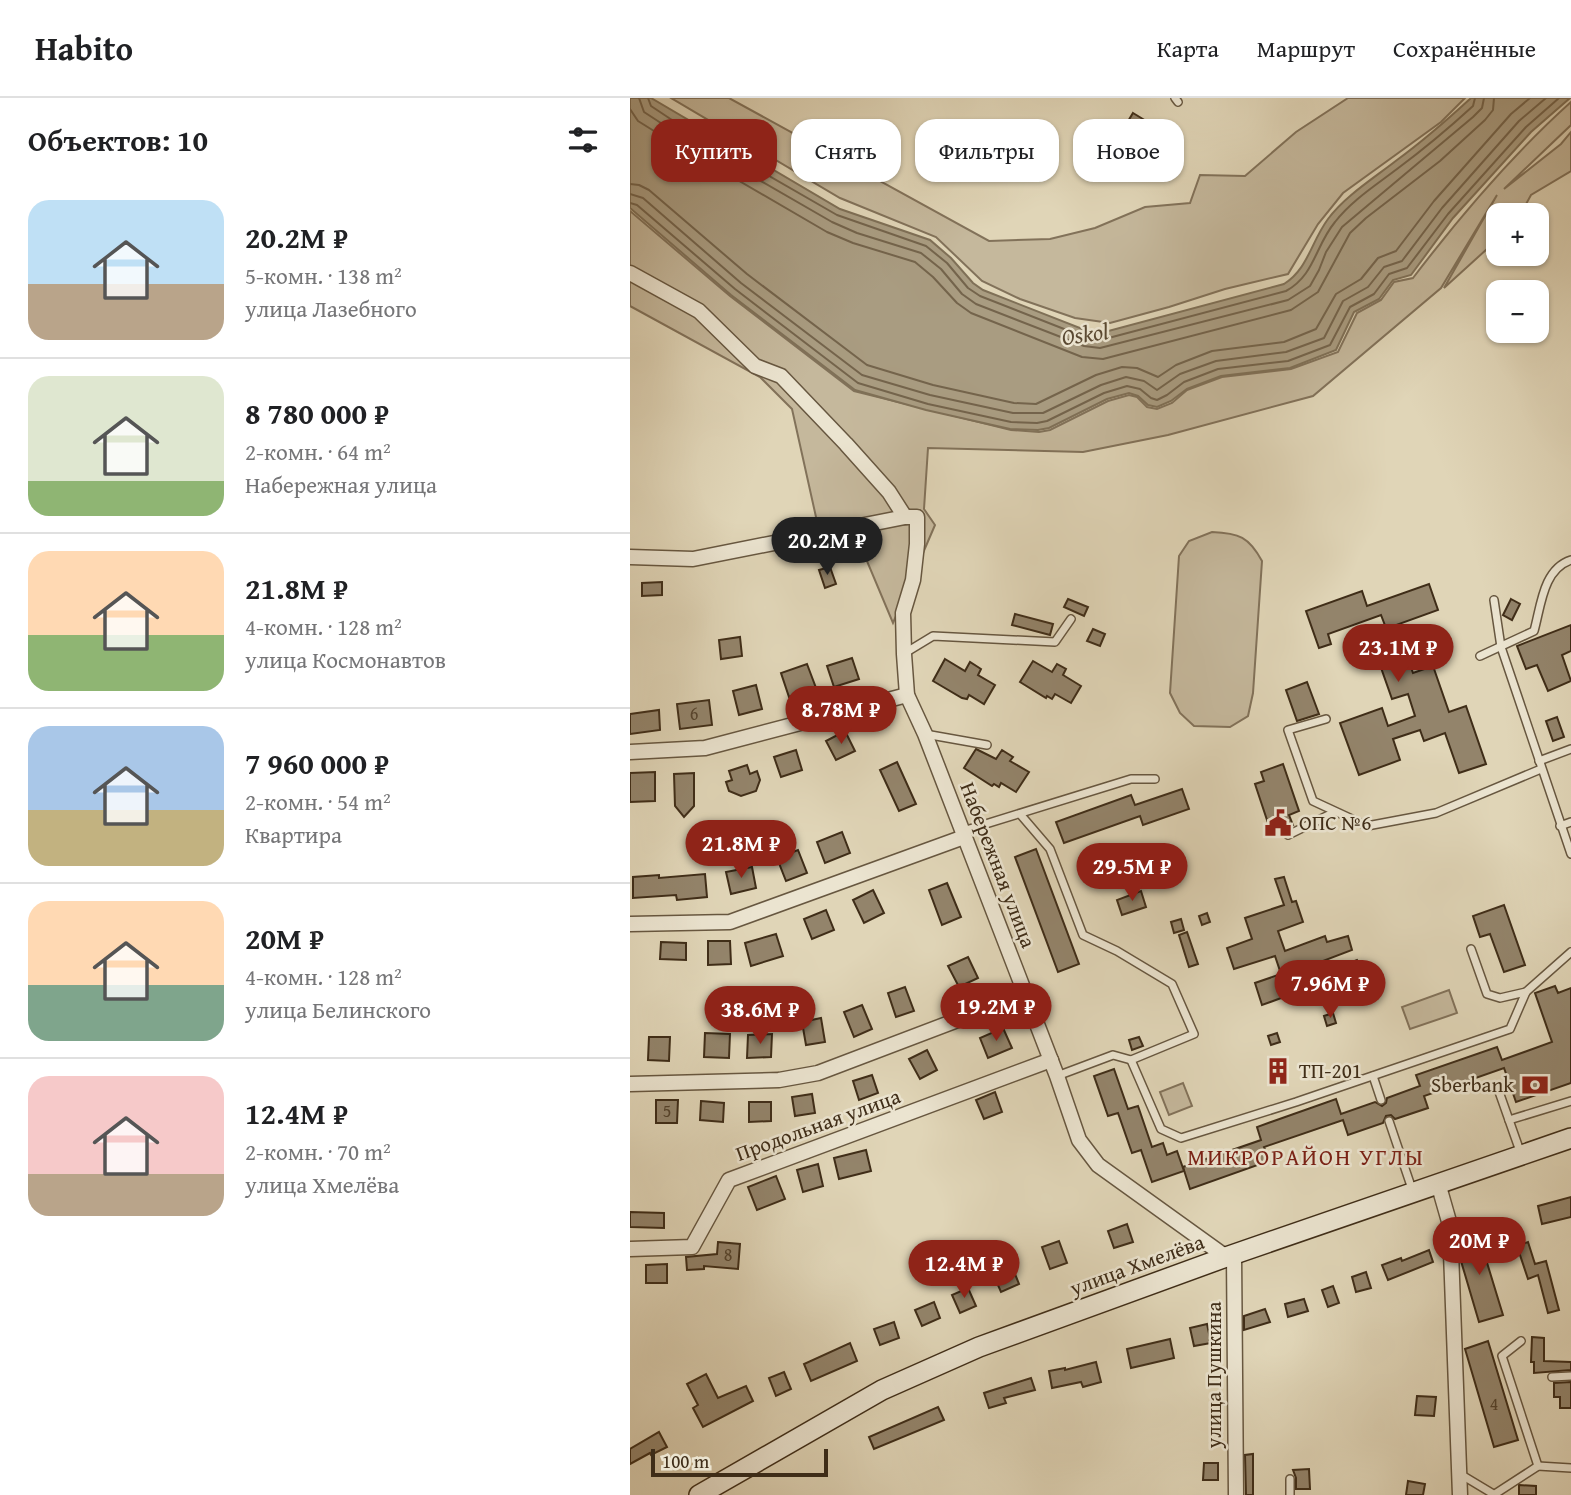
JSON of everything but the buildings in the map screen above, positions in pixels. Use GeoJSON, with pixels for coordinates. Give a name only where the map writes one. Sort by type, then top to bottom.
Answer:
{"type":"FeatureCollection","features":[{"type":"Feature","properties":{"kind":"main road","name":"улица Хмелёва"},"geometry":{"type":"LineString","coordinates":[[699,1495],[882,1390],[979,1347],[1230,1256],[1571,1138]]}},
{"type":"Feature","properties":{"kind":"street"},"geometry":{"type":"LineString","coordinates":[[630,273],[699,311],[755,366],[780,376],[864,463],[911,517],[917,544],[913,580],[903,613],[907,695],[705,748],[630,752]]}},
{"type":"Feature","properties":{"kind":"street"},"geometry":{"type":"LineString","coordinates":[[630,557],[693,559],[911,517]]}},
{"type":"Feature","properties":{"kind":"street","name":"Набережная улица"},"geometry":{"type":"LineString","coordinates":[[907,695],[925,734],[1058,1076],[1079,1140],[1098,1164],[1230,1256]]}},
{"type":"Feature","properties":{"kind":"street"},"geometry":{"type":"LineString","coordinates":[[630,924],[730,922],[963,834]]}},
{"type":"Feature","properties":{"kind":"street"},"geometry":{"type":"LineString","coordinates":[[630,1084],[779,1080],[818,1073],[1026,994]]}},
{"type":"Feature","properties":{"kind":"street","name":"Продольная улица"},"geometry":{"type":"LineString","coordinates":[[630,1248],[692,1247],[729,1180],[1051,1060]]}},
{"type":"Feature","properties":{"kind":"street"},"geometry":{"type":"LineString","coordinates":[[1438,1184],[1450,1225],[1460,1495]]}},
{"type":"Feature","properties":{"kind":"street","name":"улица Пушкина"},"geometry":{"type":"LineString","coordinates":[[1230,1256],[1236,1495]]}},
{"type":"Feature","properties":{"kind":"lane"},"geometry":{"type":"LineString","coordinates":[[1480,656],[1534,631],[1550,574],[1564,562],[1571,560]]}},
{"type":"Feature","properties":{"kind":"lane"},"geometry":{"type":"LineString","coordinates":[[1494,600],[1501,647],[1571,854]]}},
{"type":"Feature","properties":{"kind":"lane"},"geometry":{"type":"LineString","coordinates":[[904,654],[933,636],[1055,642],[1071,619]]}},
{"type":"Feature","properties":{"kind":"lane"},"geometry":{"type":"LineString","coordinates":[[1326,719],[1288,730],[1313,801],[1367,826],[1436,813],[1571,749]]}},
{"type":"Feature","properties":{"kind":"lane"},"geometry":{"type":"LineString","coordinates":[[925,734],[987,745]]}},
{"type":"Feature","properties":{"kind":"lane"},"geometry":{"type":"LineString","coordinates":[[963,834],[1131,779],[1155,779]]}},
{"type":"Feature","properties":{"kind":"lane"},"geometry":{"type":"LineString","coordinates":[[1289,835],[1335,812]]}},
{"type":"Feature","properties":{"kind":"lane"},"geometry":{"type":"LineString","coordinates":[[1020,814],[1050,849],[1083,935],[1117,951],[1172,984],[1184,1001],[1194,1034],[1131,1060],[1113,1055],[1058,1076]]}},
{"type":"Feature","properties":{"kind":"lane"},"geometry":{"type":"LineString","coordinates":[[1560,826],[1571,822]]}},
{"type":"Feature","properties":{"kind":"lane"},"geometry":{"type":"LineString","coordinates":[[1471,949],[1487,994],[1500,998],[1525,992]]}},
{"type":"Feature","properties":{"kind":"lane"},"geometry":{"type":"LineString","coordinates":[[1131,1060],[1161,1129],[1181,1138],[1510,1029],[1525,992],[1571,952]]}},
{"type":"Feature","properties":{"kind":"lane"},"geometry":{"type":"LineString","coordinates":[[1373,1076],[1381,1100]]}},
{"type":"Feature","properties":{"kind":"lane"},"geometry":{"type":"LineString","coordinates":[[1497,1086],[1522,1155]]}},
{"type":"Feature","properties":{"kind":"lane"},"geometry":{"type":"LineString","coordinates":[[1509,1119],[1571,1101]]}},
{"type":"Feature","properties":{"kind":"lane"},"geometry":{"type":"LineString","coordinates":[[1389,1121],[1413,1193]]}},
{"type":"Feature","properties":{"kind":"lane"},"geometry":{"type":"LineString","coordinates":[[1521,1341],[1502,1356],[1538,1466]]}},
{"type":"Feature","properties":{"kind":"lane"},"geometry":{"type":"LineString","coordinates":[[1552,1377],[1571,1376]]}},
{"type":"Feature","properties":{"kind":"lane"},"geometry":{"type":"LineString","coordinates":[[1458,1473],[1495,1494],[1538,1466],[1571,1468]]}},
{"type":"Feature","properties":{"kind":"lane"},"geometry":{"type":"LineString","coordinates":[[1290,1479],[1290,1495]]}},
{"type":"Feature","properties":{"kind":"shaded area"},"geometry":{"type":"Polygon","coordinates":[[[671,98],[729,98],[767,119],[706,119],[671,98]]]}},
{"type":"Feature","properties":{"kind":"shaded area"},"geometry":{"type":"Polygon","coordinates":[[[1348,98],[1465,98],[1441,122],[1343,193],[1318,224],[1288,274],[1225,289],[1110,323],[1075,318],[1020,299],[982,281],[936,237],[840,198],[813,182],[882,182],[989,241],[1050,239],[1095,228],[1145,207],[1190,203],[1200,175],[1245,176],[1296,132],[1348,98]]]}},
{"type":"Feature","properties":{"kind":"shaded area"},"geometry":{"type":"Polygon","coordinates":[[[1571,102],[1571,125],[1504,189],[1561,144],[1571,132],[1571,171],[1531,195],[1527,203],[1492,203],[1497,195],[1492,203],[1486,203],[1486,213],[1441,288],[1313,396],[1168,435],[1083,452],[928,448],[924,509],[935,525],[893,623],[859,542],[822,544],[792,409],[760,377],[630,306],[630,211],[730,296],[854,391],[1011,430],[1039,432],[1050,430],[1108,401],[1129,395],[1137,397],[1147,407],[1157,409],[1172,403],[1187,390],[1222,377],[1291,369],[1338,352],[1357,313],[1381,300],[1394,282],[1413,278],[1488,186],[1571,102]]]}},
{"type":"Feature","properties":{"kind":"shaded area"},"geometry":{"type":"Polygon","coordinates":[[[777,124],[791,132],[791,169],[777,161],[777,124]]]}},
{"type":"Feature","properties":{"kind":"shaded area"},"geometry":{"type":"Polygon","coordinates":[[[1486,214],[1486,250],[1444,288],[1486,214]]]}},
{"type":"Feature","properties":{"kind":"shaded area"},"geometry":{"type":"Polygon","coordinates":[[[1212,532],[1242,538],[1252,546],[1262,561],[1253,693],[1248,716],[1230,727],[1194,726],[1180,713],[1170,693],[1179,556],[1189,541],[1212,532]]]}},
{"type":"Feature","properties":{"kind":"shaded area"},"geometry":{"type":"Polygon","coordinates":[[[1449,990],[1457,1013],[1410,1029],[1402,1007],[1449,990]]]}},
{"type":"Feature","properties":{"kind":"shaded area"},"geometry":{"type":"Polygon","coordinates":[[[1183,1083],[1192,1106],[1169,1115],[1160,1092],[1183,1083]]]}},
{"type":"Feature","properties":{"kind":"water","name":"Oskol"},"geometry":{"type":"Polygon","coordinates":[[[630,98],[651,98],[687,119],[651,119],[651,182],[777,182],[777,172],[840,209],[930,240],[983,290],[1090,332],[1101,333],[1284,284],[1299,271],[1322,228],[1343,203],[1426,138],[1471,98],[1570,98],[1531,132],[1453,218],[1411,275],[1393,280],[1379,299],[1354,312],[1336,350],[1290,368],[1221,376],[1187,389],[1157,407],[1148,405],[1138,396],[1129,393],[1107,399],[1049,428],[1038,430],[1010,429],[855,390],[731,295],[630,208],[630,98]]]}},
{"type":"Feature","properties":{"kind":"place","name":"ОПС №6"},"geometry":{"type":"Point","coordinates":[1278,823]}},
{"type":"Feature","properties":{"kind":"place","name":"ТП-201"},"geometry":{"type":"Point","coordinates":[1278,1071]}},
{"type":"Feature","properties":{"kind":"place","name":"Sberbank"},"geometry":{"type":"Point","coordinates":[1535,1085]}},
{"type":"Feature","properties":{"kind":"district","name":"МИКРОРАЙОН УГЛЫ"},"geometry":{"type":"Point","coordinates":[1306,1157]}}]}
